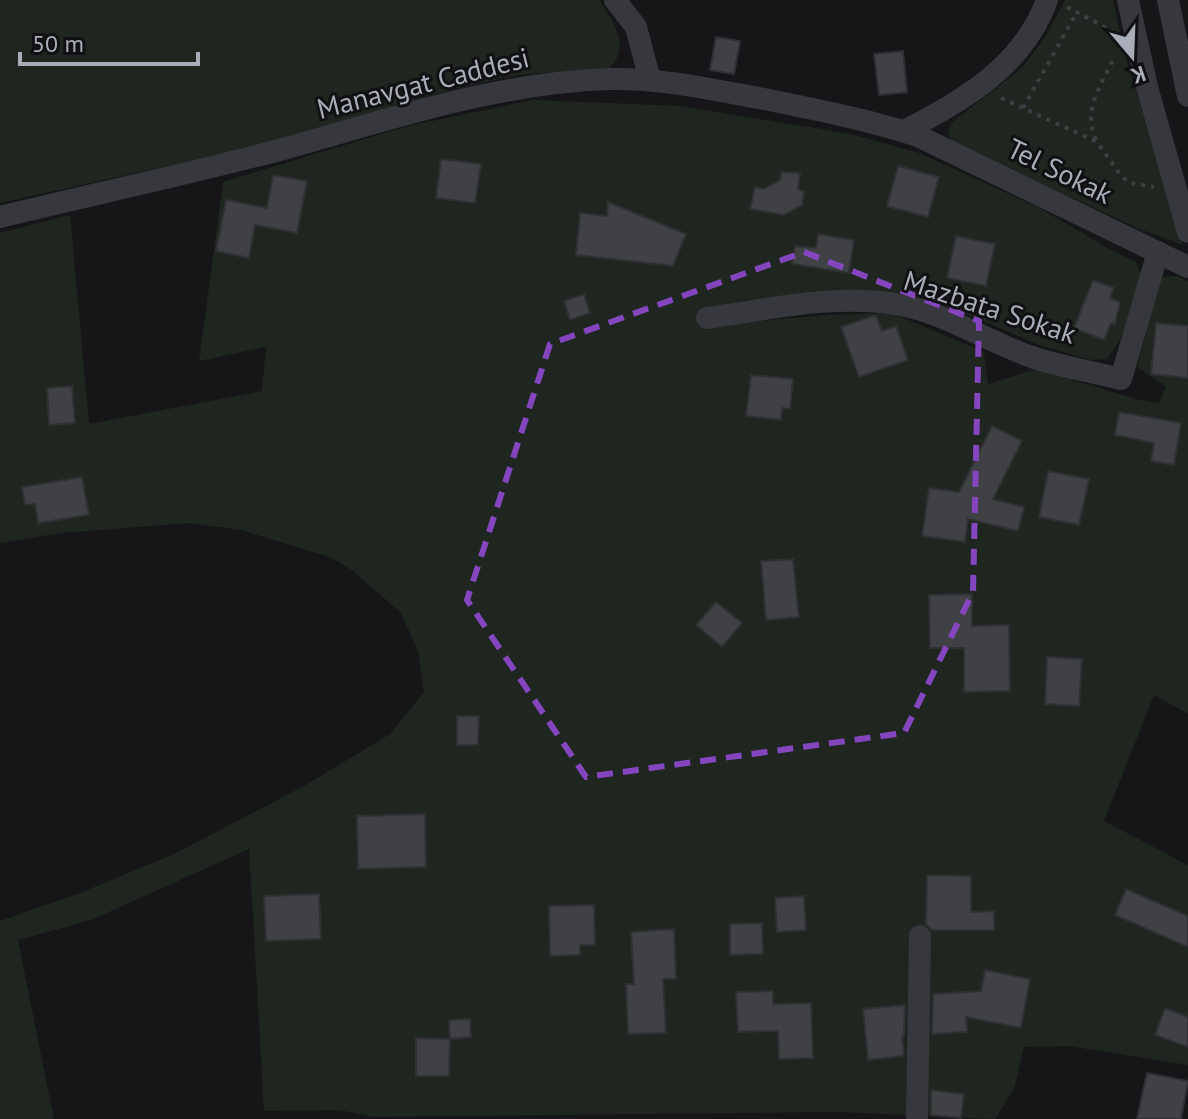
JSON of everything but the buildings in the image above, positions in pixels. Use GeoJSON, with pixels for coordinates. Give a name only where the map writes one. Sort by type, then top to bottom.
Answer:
{"type":"FeatureCollection","features":[{"type":"Feature","properties":{"kind":"street"},"geometry":{"type":"LineString","coordinates":[[615,0],[636,27],[650,80]]}},
{"type":"Feature","properties":{"kind":"street"},"geometry":{"type":"LineString","coordinates":[[1128,0],[1140,63],[1188,232]]}},
{"type":"Feature","properties":{"kind":"street"},"geometry":{"type":"LineString","coordinates":[[1168,0],[1188,96]]}},
{"type":"Feature","properties":{"kind":"street"},"geometry":{"type":"LineString","coordinates":[[904,131],[954,106],[981,87],[1012,57],[1056,3]]}},
{"type":"Feature","properties":{"kind":"street","name":"Manavgat Caddesi"},"geometry":{"type":"LineString","coordinates":[[0,217],[211,168],[502,89],[609,79],[650,80],[798,106],[904,131]]}},
{"type":"Feature","properties":{"kind":"street","name":"Tel Sokak"},"geometry":{"type":"LineString","coordinates":[[904,131],[1188,267]]}},
{"type":"Feature","properties":{"kind":"street","name":"Mazbata Sokak"},"geometry":{"type":"LineString","coordinates":[[707,318],[807,304],[867,301],[902,305],[1032,357],[1121,379],[1158,252]]}},
{"type":"Feature","properties":{"kind":"street"},"geometry":{"type":"LineString","coordinates":[[917,1119],[920,936]]}},
{"type":"Feature","properties":{"kind":"path"},"geometry":{"type":"LineString","coordinates":[[1056,3],[1117,33]]}},
{"type":"Feature","properties":{"kind":"path"},"geometry":{"type":"LineString","coordinates":[[1023,109],[1077,12]]}},
{"type":"Feature","properties":{"kind":"path"},"geometry":{"type":"LineString","coordinates":[[1120,46],[1091,106],[1091,128],[1097,142],[1122,177],[1130,183],[1176,189]]}},
{"type":"Feature","properties":{"kind":"path"},"geometry":{"type":"LineString","coordinates":[[981,87],[1097,142]]}},
{"type":"Feature","properties":{"kind":"highlighted area"},"geometry":{"type":"Polygon","coordinates":[[[804,252],[979,321],[973,592],[904,733],[586,777],[467,600],[550,344],[804,252]]]}},
{"type":"Feature","properties":{"kind":"shaded area"},"geometry":{"type":"Polygon","coordinates":[[[0,0],[599,0],[610,16],[620,43],[616,60],[609,68],[517,75],[443,92],[245,149],[0,203],[0,0]]]}},
{"type":"Feature","properties":{"kind":"shaded area"},"geometry":{"type":"Polygon","coordinates":[[[1065,0],[1113,0],[1124,52],[1183,245],[1137,228],[951,141],[948,133],[951,123],[1022,68],[1045,37],[1065,0]]]}},
{"type":"Feature","properties":{"kind":"shaded area"},"geometry":{"type":"Polygon","coordinates":[[[534,100],[681,106],[851,134],[919,153],[1038,207],[1136,262],[1141,278],[1132,315],[1107,359],[1091,360],[1039,345],[926,301],[818,292],[746,300],[697,312],[698,326],[892,313],[984,352],[988,384],[1036,369],[1159,403],[1166,387],[1137,367],[1161,277],[1176,276],[1188,281],[1188,714],[1154,695],[1104,821],[1188,865],[1188,1065],[1069,1046],[1024,1047],[1014,1089],[995,1119],[839,1112],[374,1117],[339,1110],[264,1111],[249,849],[91,920],[18,940],[54,1119],[0,1119],[0,921],[80,893],[174,854],[304,786],[390,734],[424,692],[418,651],[401,613],[353,571],[330,557],[241,530],[190,523],[61,533],[0,543],[0,233],[70,215],[89,424],[262,391],[266,347],[199,361],[223,182],[408,126],[534,100]]]}}]}
